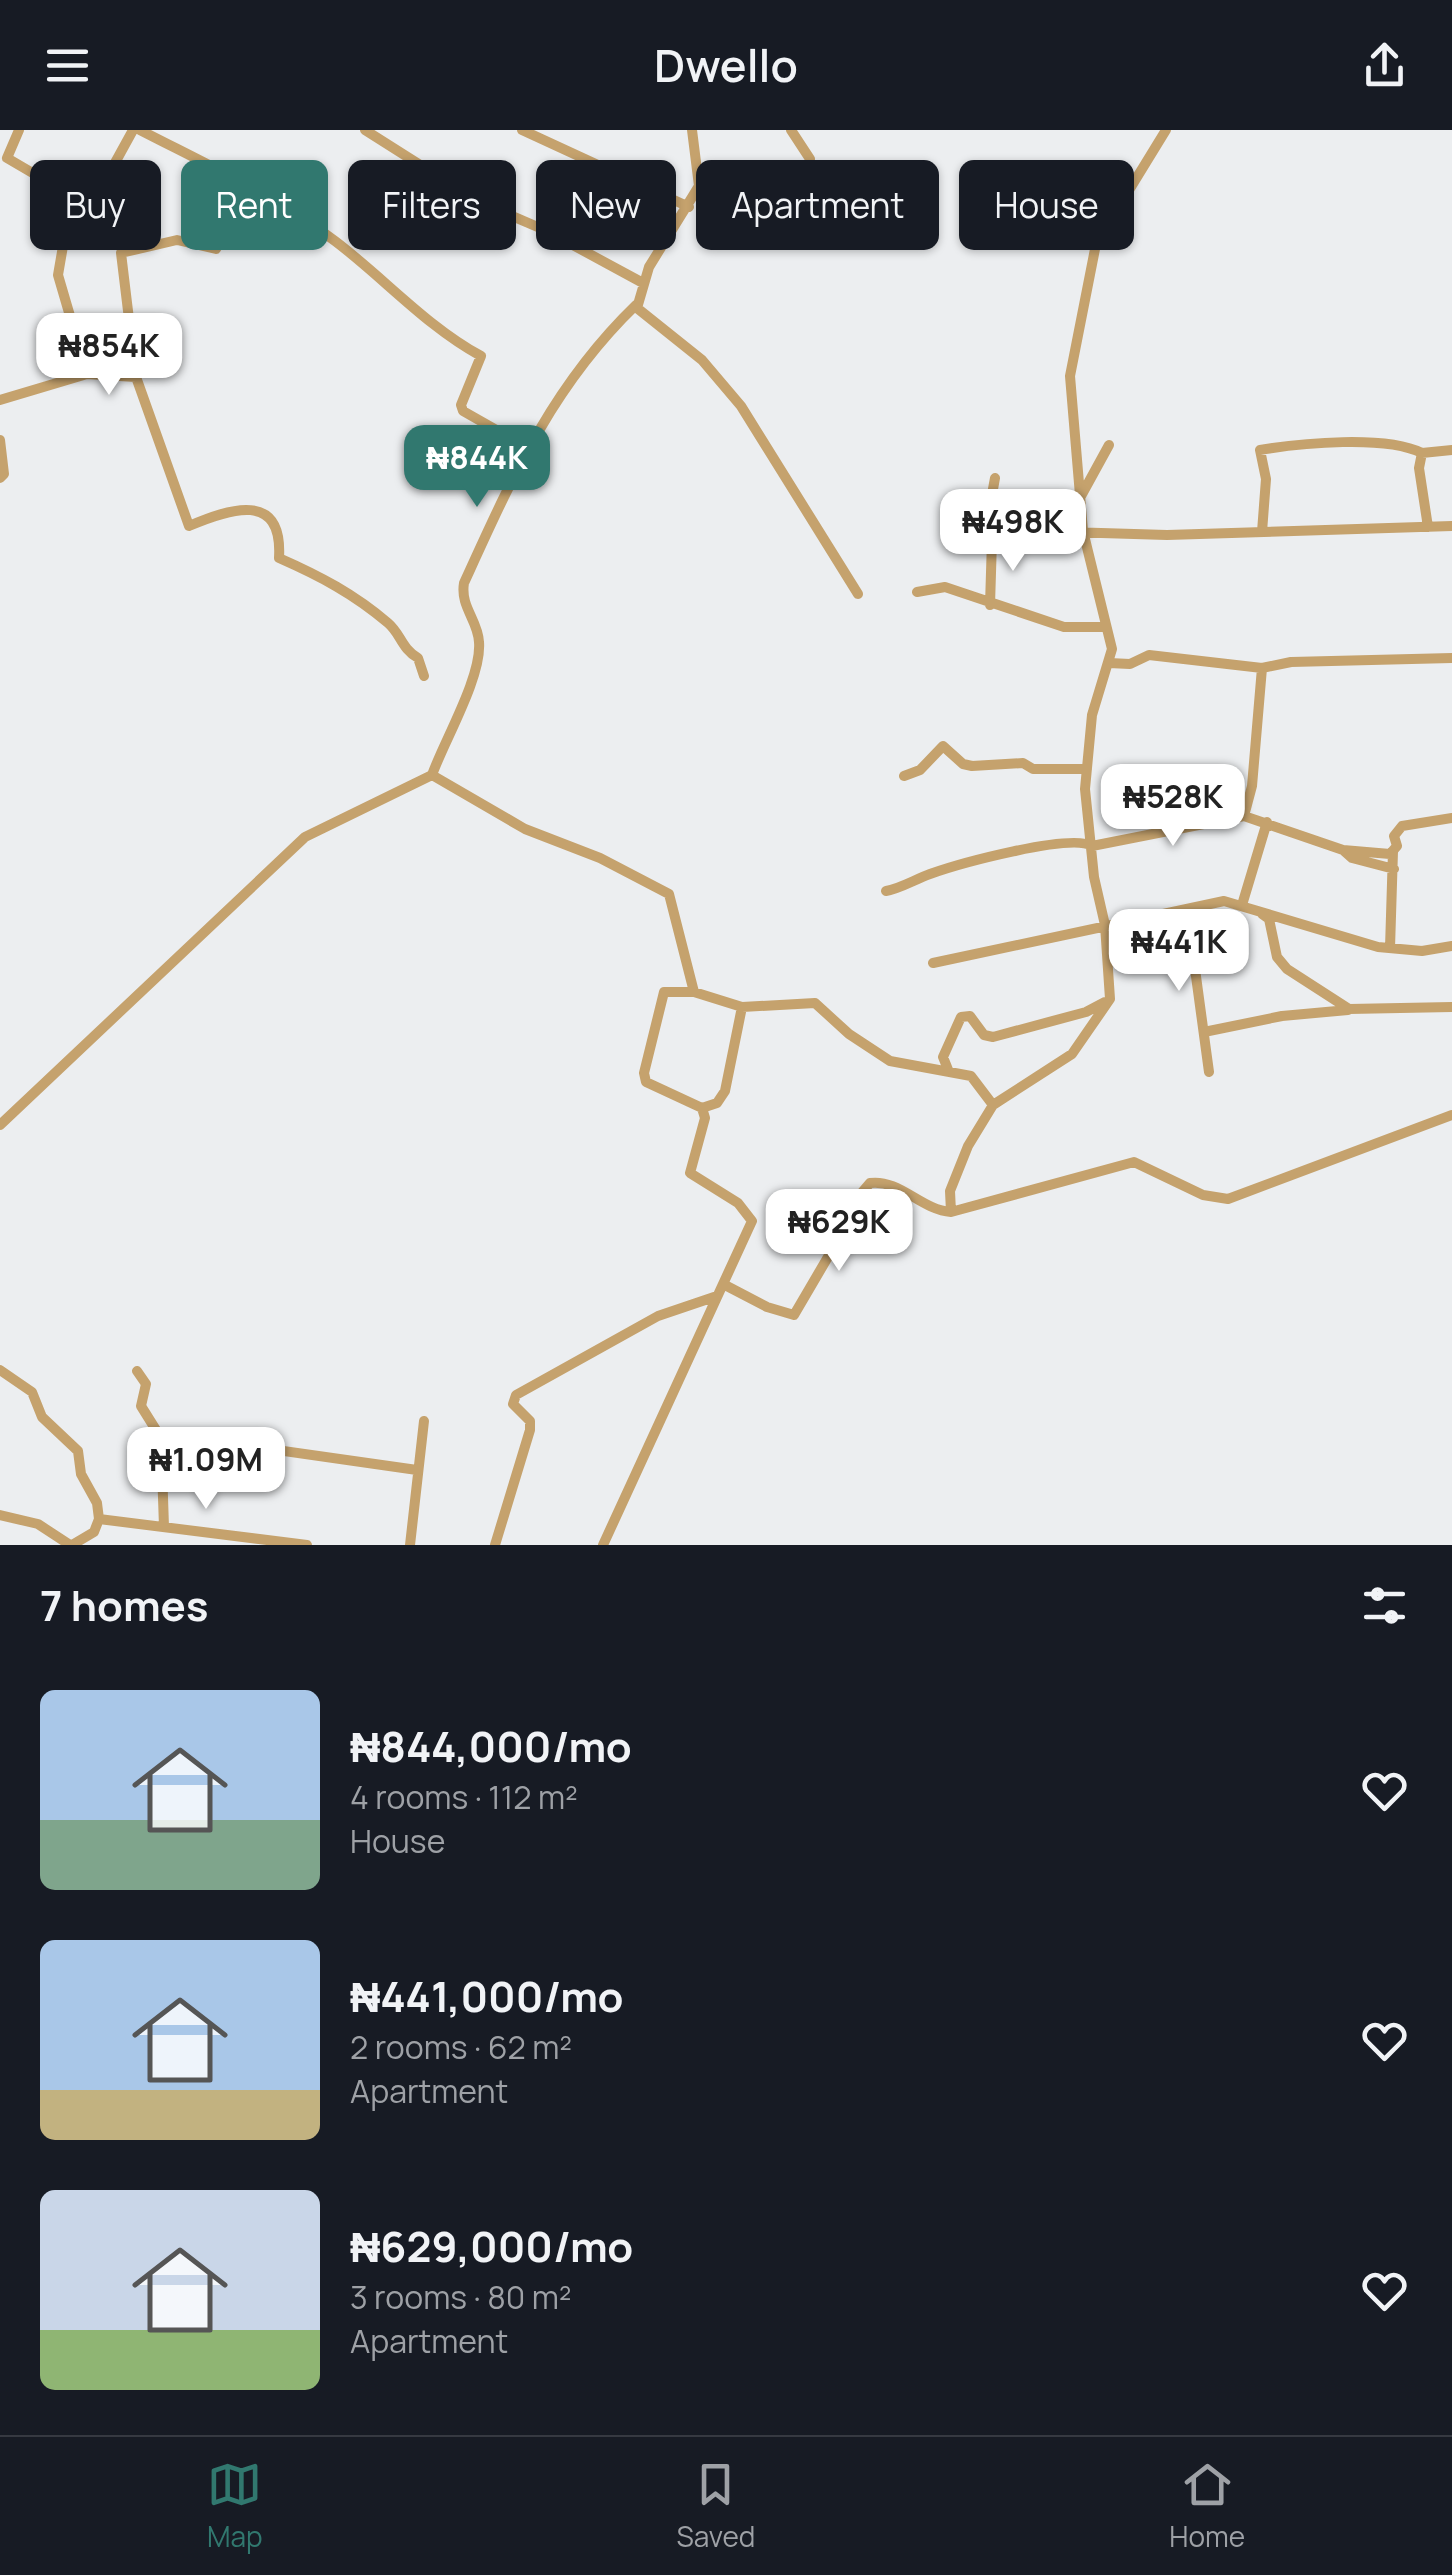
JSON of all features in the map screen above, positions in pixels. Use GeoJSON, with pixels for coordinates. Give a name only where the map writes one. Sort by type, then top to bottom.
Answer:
{"type":"FeatureCollection","features":[{"type":"Feature","properties":{"kind":"street"},"geometry":{"type":"LineString","coordinates":[[0,172],[20,130]]}},
{"type":"Feature","properties":{"kind":"street"},"geometry":{"type":"LineString","coordinates":[[119,160],[137,130],[196,160]]}},
{"type":"Feature","properties":{"kind":"street"},"geometry":{"type":"LineString","coordinates":[[365,130],[477,201],[547,231],[643,283]]}},
{"type":"Feature","properties":{"kind":"street"},"geometry":{"type":"LineString","coordinates":[[522,130],[689,207]]}},
{"type":"Feature","properties":{"kind":"street"},"geometry":{"type":"LineString","coordinates":[[0,1125],[305,837],[432,774],[478,654],[476,631],[464,605],[464,583],[526,447],[583,363],[636,305],[643,283],[689,207],[699,186],[692,130]]}},
{"type":"Feature","properties":{"kind":"street"},"geometry":{"type":"LineString","coordinates":[[791,130],[810,158]]}},
{"type":"Feature","properties":{"kind":"street"},"geometry":{"type":"LineString","coordinates":[[951,1212],[950,1191],[993,1105],[1072,1054],[1110,999],[1105,925],[1094,878],[1087,769],[1092,716],[1112,649],[1082,531],[1070,376],[1096,244],[1166,130]]}},
{"type":"Feature","properties":{"kind":"street"},"geometry":{"type":"LineString","coordinates":[[7,158],[30,171]]}},
{"type":"Feature","properties":{"kind":"street"},"geometry":{"type":"LineString","coordinates":[[328,237],[390,290],[481,356],[461,406],[463,411],[526,447]]}},
{"type":"Feature","properties":{"kind":"street"},"geometry":{"type":"LineString","coordinates":[[181,241],[121,253],[136,376],[189,526],[229,507],[247,508],[268,517],[280,540],[279,558],[358,596],[391,624],[404,650],[418,658],[424,676]]}},
{"type":"Feature","properties":{"kind":"street"},"geometry":{"type":"LineString","coordinates":[[63,250],[58,275],[86,374]]}},
{"type":"Feature","properties":{"kind":"street"},"geometry":{"type":"LineString","coordinates":[[636,305],[702,360],[741,406],[858,594]]}},
{"type":"Feature","properties":{"kind":"street"},"geometry":{"type":"LineString","coordinates":[[0,400],[86,374],[136,376]]}},
{"type":"Feature","properties":{"kind":"street"},"geometry":{"type":"LineString","coordinates":[[0,440],[4,474],[0,478]]}},
{"type":"Feature","properties":{"kind":"street"},"geometry":{"type":"LineString","coordinates":[[1262,532],[1266,479],[1260,450],[1380,444],[1406,445],[1422,453],[1452,450]]}},
{"type":"Feature","properties":{"kind":"street"},"geometry":{"type":"LineString","coordinates":[[1063,529],[1080,490],[1109,445]]}},
{"type":"Feature","properties":{"kind":"street"},"geometry":{"type":"LineString","coordinates":[[1422,453],[1419,468],[1428,526]]}},
{"type":"Feature","properties":{"kind":"street"},"geometry":{"type":"LineString","coordinates":[[990,604],[995,535],[991,500],[995,478]]}},
{"type":"Feature","properties":{"kind":"street"},"geometry":{"type":"LineString","coordinates":[[977,542],[1051,524],[1082,531],[1262,532],[1452,526]]}},
{"type":"Feature","properties":{"kind":"street"},"geometry":{"type":"LineString","coordinates":[[917,592],[945,587],[1064,627],[1106,627]]}},
{"type":"Feature","properties":{"kind":"street"},"geometry":{"type":"LineString","coordinates":[[1109,663],[1130,664],[1149,656],[1262,668],[1291,662],[1452,658]]}},
{"type":"Feature","properties":{"kind":"street"},"geometry":{"type":"LineString","coordinates":[[1244,816],[1252,786],[1262,668]]}},
{"type":"Feature","properties":{"kind":"street"},"geometry":{"type":"LineString","coordinates":[[904,776],[920,770],[943,746],[962,764],[972,766],[1023,763],[1032,769],[1087,769]]}},
{"type":"Feature","properties":{"kind":"street"},"geometry":{"type":"LineString","coordinates":[[432,774],[526,830],[600,858],[669,894],[694,992]]}},
{"type":"Feature","properties":{"kind":"street"},"geometry":{"type":"LineString","coordinates":[[886,891],[954,867],[1022,851],[1080,841],[1092,846],[1244,816],[1343,850],[1390,854],[1397,846],[1394,836],[1402,826],[1452,818]]}},
{"type":"Feature","properties":{"kind":"street"},"geometry":{"type":"LineString","coordinates":[[1242,905],[1268,822]]}},
{"type":"Feature","properties":{"kind":"street"},"geometry":{"type":"LineString","coordinates":[[1343,850],[1352,858],[1394,868]]}},
{"type":"Feature","properties":{"kind":"street"},"geometry":{"type":"LineString","coordinates":[[1390,948],[1393,851]]}},
{"type":"Feature","properties":{"kind":"street"},"geometry":{"type":"LineString","coordinates":[[933,963],[1224,901],[1350,942],[1422,951],[1452,946]]}},
{"type":"Feature","properties":{"kind":"street"},"geometry":{"type":"LineString","coordinates":[[1187,910],[1208,1072]]}},
{"type":"Feature","properties":{"kind":"street"},"geometry":{"type":"LineString","coordinates":[[1257,910],[1269,919],[1277,957],[1286,969],[1348,1010]]}},
{"type":"Feature","properties":{"kind":"street"},"geometry":{"type":"LineString","coordinates":[[742,1008],[725,1091],[717,1103],[702,1108],[649,1086],[644,1073],[659,998],[664,992],[694,992],[742,1008],[815,1003],[849,1034],[890,1061],[979,1082],[993,1105]]}},
{"type":"Feature","properties":{"kind":"street"},"geometry":{"type":"LineString","coordinates":[[949,1072],[944,1054],[961,1017],[970,1016],[984,1035],[993,1037],[1086,1012],[1110,999]]}},
{"type":"Feature","properties":{"kind":"street"},"geometry":{"type":"LineString","coordinates":[[1204,1032],[1282,1016],[1452,1007]]}},
{"type":"Feature","properties":{"kind":"street"},"geometry":{"type":"LineString","coordinates":[[603,1545],[752,1222],[738,1203],[690,1173],[705,1118],[702,1108]]}},
{"type":"Feature","properties":{"kind":"street"},"geometry":{"type":"LineString","coordinates":[[722,1284],[767,1307],[794,1315],[836,1245],[853,1203],[870,1182],[893,1185],[926,1206],[951,1212],[1134,1162],[1204,1195],[1228,1199],[1452,1115]]}},
{"type":"Feature","properties":{"kind":"street"},"geometry":{"type":"LineString","coordinates":[[495,1545],[530,1430],[530,1421],[512,1404],[516,1395],[658,1316],[717,1296]]}},
{"type":"Feature","properties":{"kind":"street"},"geometry":{"type":"LineString","coordinates":[[0,1370],[32,1392],[42,1417],[76,1448],[99,1520],[94,1532],[71,1545],[38,1524],[0,1515]]}},
{"type":"Feature","properties":{"kind":"street"},"geometry":{"type":"LineString","coordinates":[[137,1371],[146,1384],[141,1406],[146,1420],[161,1438],[164,1528]]}},
{"type":"Feature","properties":{"kind":"street"},"geometry":{"type":"LineString","coordinates":[[410,1545],[424,1421]]}},
{"type":"Feature","properties":{"kind":"street"},"geometry":{"type":"LineString","coordinates":[[161,1438],[207,1448],[236,1444],[416,1470]]}},
{"type":"Feature","properties":{"kind":"street"},"geometry":{"type":"LineString","coordinates":[[99,1520],[235,1540],[307,1545]]}}]}
